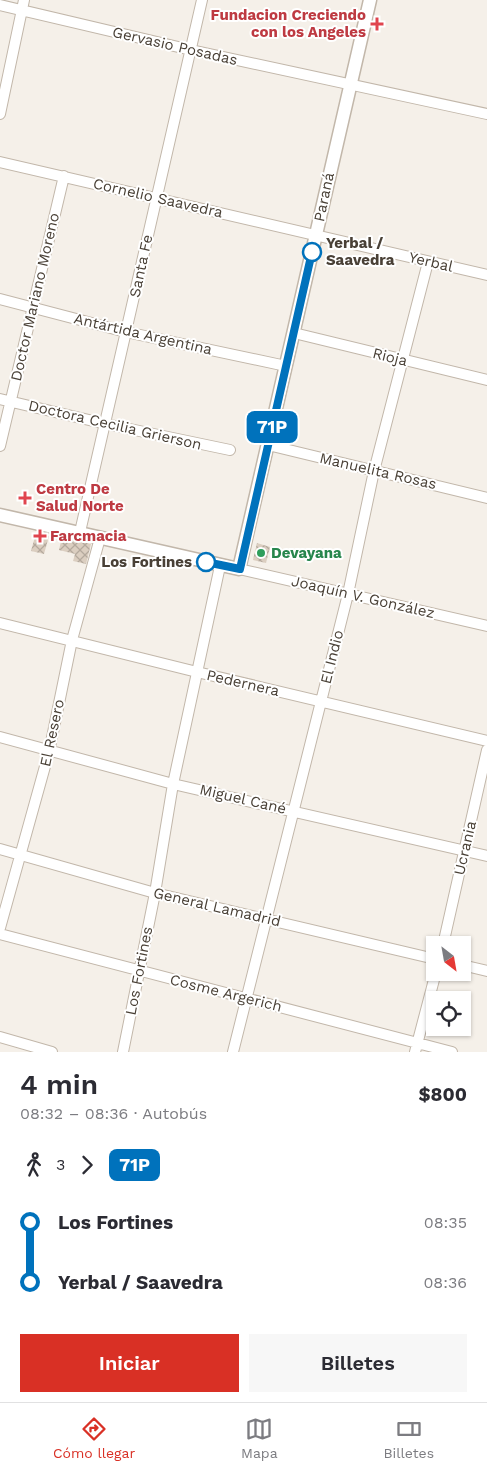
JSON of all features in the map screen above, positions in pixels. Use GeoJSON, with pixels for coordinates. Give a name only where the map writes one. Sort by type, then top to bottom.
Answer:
{"type":"FeatureCollection","features":[{"type":"Feature","properties":{"kind":"street","name":"Santa Fe"},"geometry":{"type":"LineString","coordinates":[[80,532],[202,0]]}},
{"type":"Feature","properties":{"kind":"street","name":"Paraná"},"geometry":{"type":"LineString","coordinates":[[240,569],[370,0]]}},
{"type":"Feature","properties":{"kind":"street","name":"Gervasio Posadas"},"geometry":{"type":"LineString","coordinates":[[0,6],[23,5],[191,50],[487,114]]}},
{"type":"Feature","properties":{"kind":"street"},"geometry":{"type":"LineString","coordinates":[[0,114],[23,5]]}},
{"type":"Feature","properties":{"kind":"street","name":"Cornelio Saavedra"},"geometry":{"type":"LineString","coordinates":[[0,162],[316,235]]}},
{"type":"Feature","properties":{"kind":"street","name":"Doctor Mariano Moreno"},"geometry":{"type":"LineString","coordinates":[[0,446],[5,400],[33,307],[64,176]]}},
{"type":"Feature","properties":{"kind":"street","name":"Yerbal"},"geometry":{"type":"LineString","coordinates":[[316,235],[487,275]]}},
{"type":"Feature","properties":{"kind":"street","name":"El Indio"},"geometry":{"type":"LineString","coordinates":[[233,1052],[348,594],[374,471],[428,262]]}},
{"type":"Feature","properties":{"kind":"street","name":"Antártida Argentina"},"geometry":{"type":"LineString","coordinates":[[0,299],[126,332],[286,366]]}},
{"type":"Feature","properties":{"kind":"street","name":"Rioja"},"geometry":{"type":"LineString","coordinates":[[294,333],[487,380]]}},
{"type":"Feature","properties":{"kind":"street","name":"Doctora Cecilia Grierson"},"geometry":{"type":"LineString","coordinates":[[5,400],[106,424],[230,450]]}},
{"type":"Feature","properties":{"kind":"street","name":"Manuelita Rosas"},"geometry":{"type":"LineString","coordinates":[[268,445],[487,498]]}},
{"type":"Feature","properties":{"kind":"street"},"geometry":{"type":"LineString","coordinates":[[0,515],[240,569]]}},
{"type":"Feature","properties":{"kind":"street","name":"El Resero"},"geometry":{"type":"LineString","coordinates":[[0,928],[49,752],[72,640],[100,538]]}},
{"type":"Feature","properties":{"kind":"street","name":"Los Fortines"},"geometry":{"type":"LineString","coordinates":[[123,1052],[155,893],[173,784],[220,566]]}},
{"type":"Feature","properties":{"kind":"street","name":"Joaquín V. González"},"geometry":{"type":"LineString","coordinates":[[240,569],[487,626]]}},
{"type":"Feature","properties":{"kind":"street","name":"Pedernera"},"geometry":{"type":"LineString","coordinates":[[0,623],[487,741]]}},
{"type":"Feature","properties":{"kind":"street","name":"Miguel Cané"},"geometry":{"type":"LineString","coordinates":[[0,737],[49,752],[173,784],[487,856]]}},
{"type":"Feature","properties":{"kind":"street","name":"Ucrania"},"geometry":{"type":"LineString","coordinates":[[444,936],[487,750]]}},
{"type":"Feature","properties":{"kind":"street","name":"General Lamadrid"},"geometry":{"type":"LineString","coordinates":[[0,849],[155,893],[426,957]]}},
{"type":"Feature","properties":{"kind":"street","name":"Cosme Argerich"},"geometry":{"type":"LineString","coordinates":[[0,934],[247,997],[416,1048],[452,1052]]}},
{"type":"Feature","properties":{"kind":"street"},"geometry":{"type":"LineString","coordinates":[[471,967],[487,971]]}},
{"type":"Feature","properties":{"kind":"street"},"geometry":{"type":"LineString","coordinates":[[416,1048],[434,981]]}},
{"type":"Feature","properties":{"kind":"street"},"geometry":{"type":"LineString","coordinates":[[0,1037],[52,1052]]}},
{"type":"Feature","properties":{"kind":"building"},"geometry":{"type":"Polygon","coordinates":[[[36,533],[49,536],[44,554],[31,551],[36,533]]]}},
{"type":"Feature","properties":{"kind":"building"},"geometry":{"type":"Polygon","coordinates":[[[62,537],[91,544],[86,564],[73,561],[75,554],[59,550],[62,537]]]}},
{"type":"Feature","properties":{"kind":"building","name":"Devayana"},"geometry":{"type":"Polygon","coordinates":[[[257,543],[270,547],[266,563],[253,560],[257,543]]]}},
{"type":"Feature","properties":{"kind":"bus line","name":"71P"},"geometry":{"type":"LineString","coordinates":[[206,562],[240,569],[312,252]]}},
{"type":"Feature","properties":{"kind":"place","name":"Fundacion Creciendo con los Angeles"},"geometry":{"type":"Point","coordinates":[377,24]}},
{"type":"Feature","properties":{"kind":"place","name":"Yerbal / Saavedra"},"geometry":{"type":"Point","coordinates":[312,252]}},
{"type":"Feature","properties":{"kind":"place","name":"Centro De Salud Norte"},"geometry":{"type":"Point","coordinates":[25,498]}},
{"type":"Feature","properties":{"kind":"place","name":"Farcmacia"},"geometry":{"type":"Point","coordinates":[40,536]}},
{"type":"Feature","properties":{"kind":"place","name":"Devayana"},"geometry":{"type":"Point","coordinates":[261,553]}},
{"type":"Feature","properties":{"kind":"place","name":"Los Fortines"},"geometry":{"type":"Point","coordinates":[206,562]}}]}
